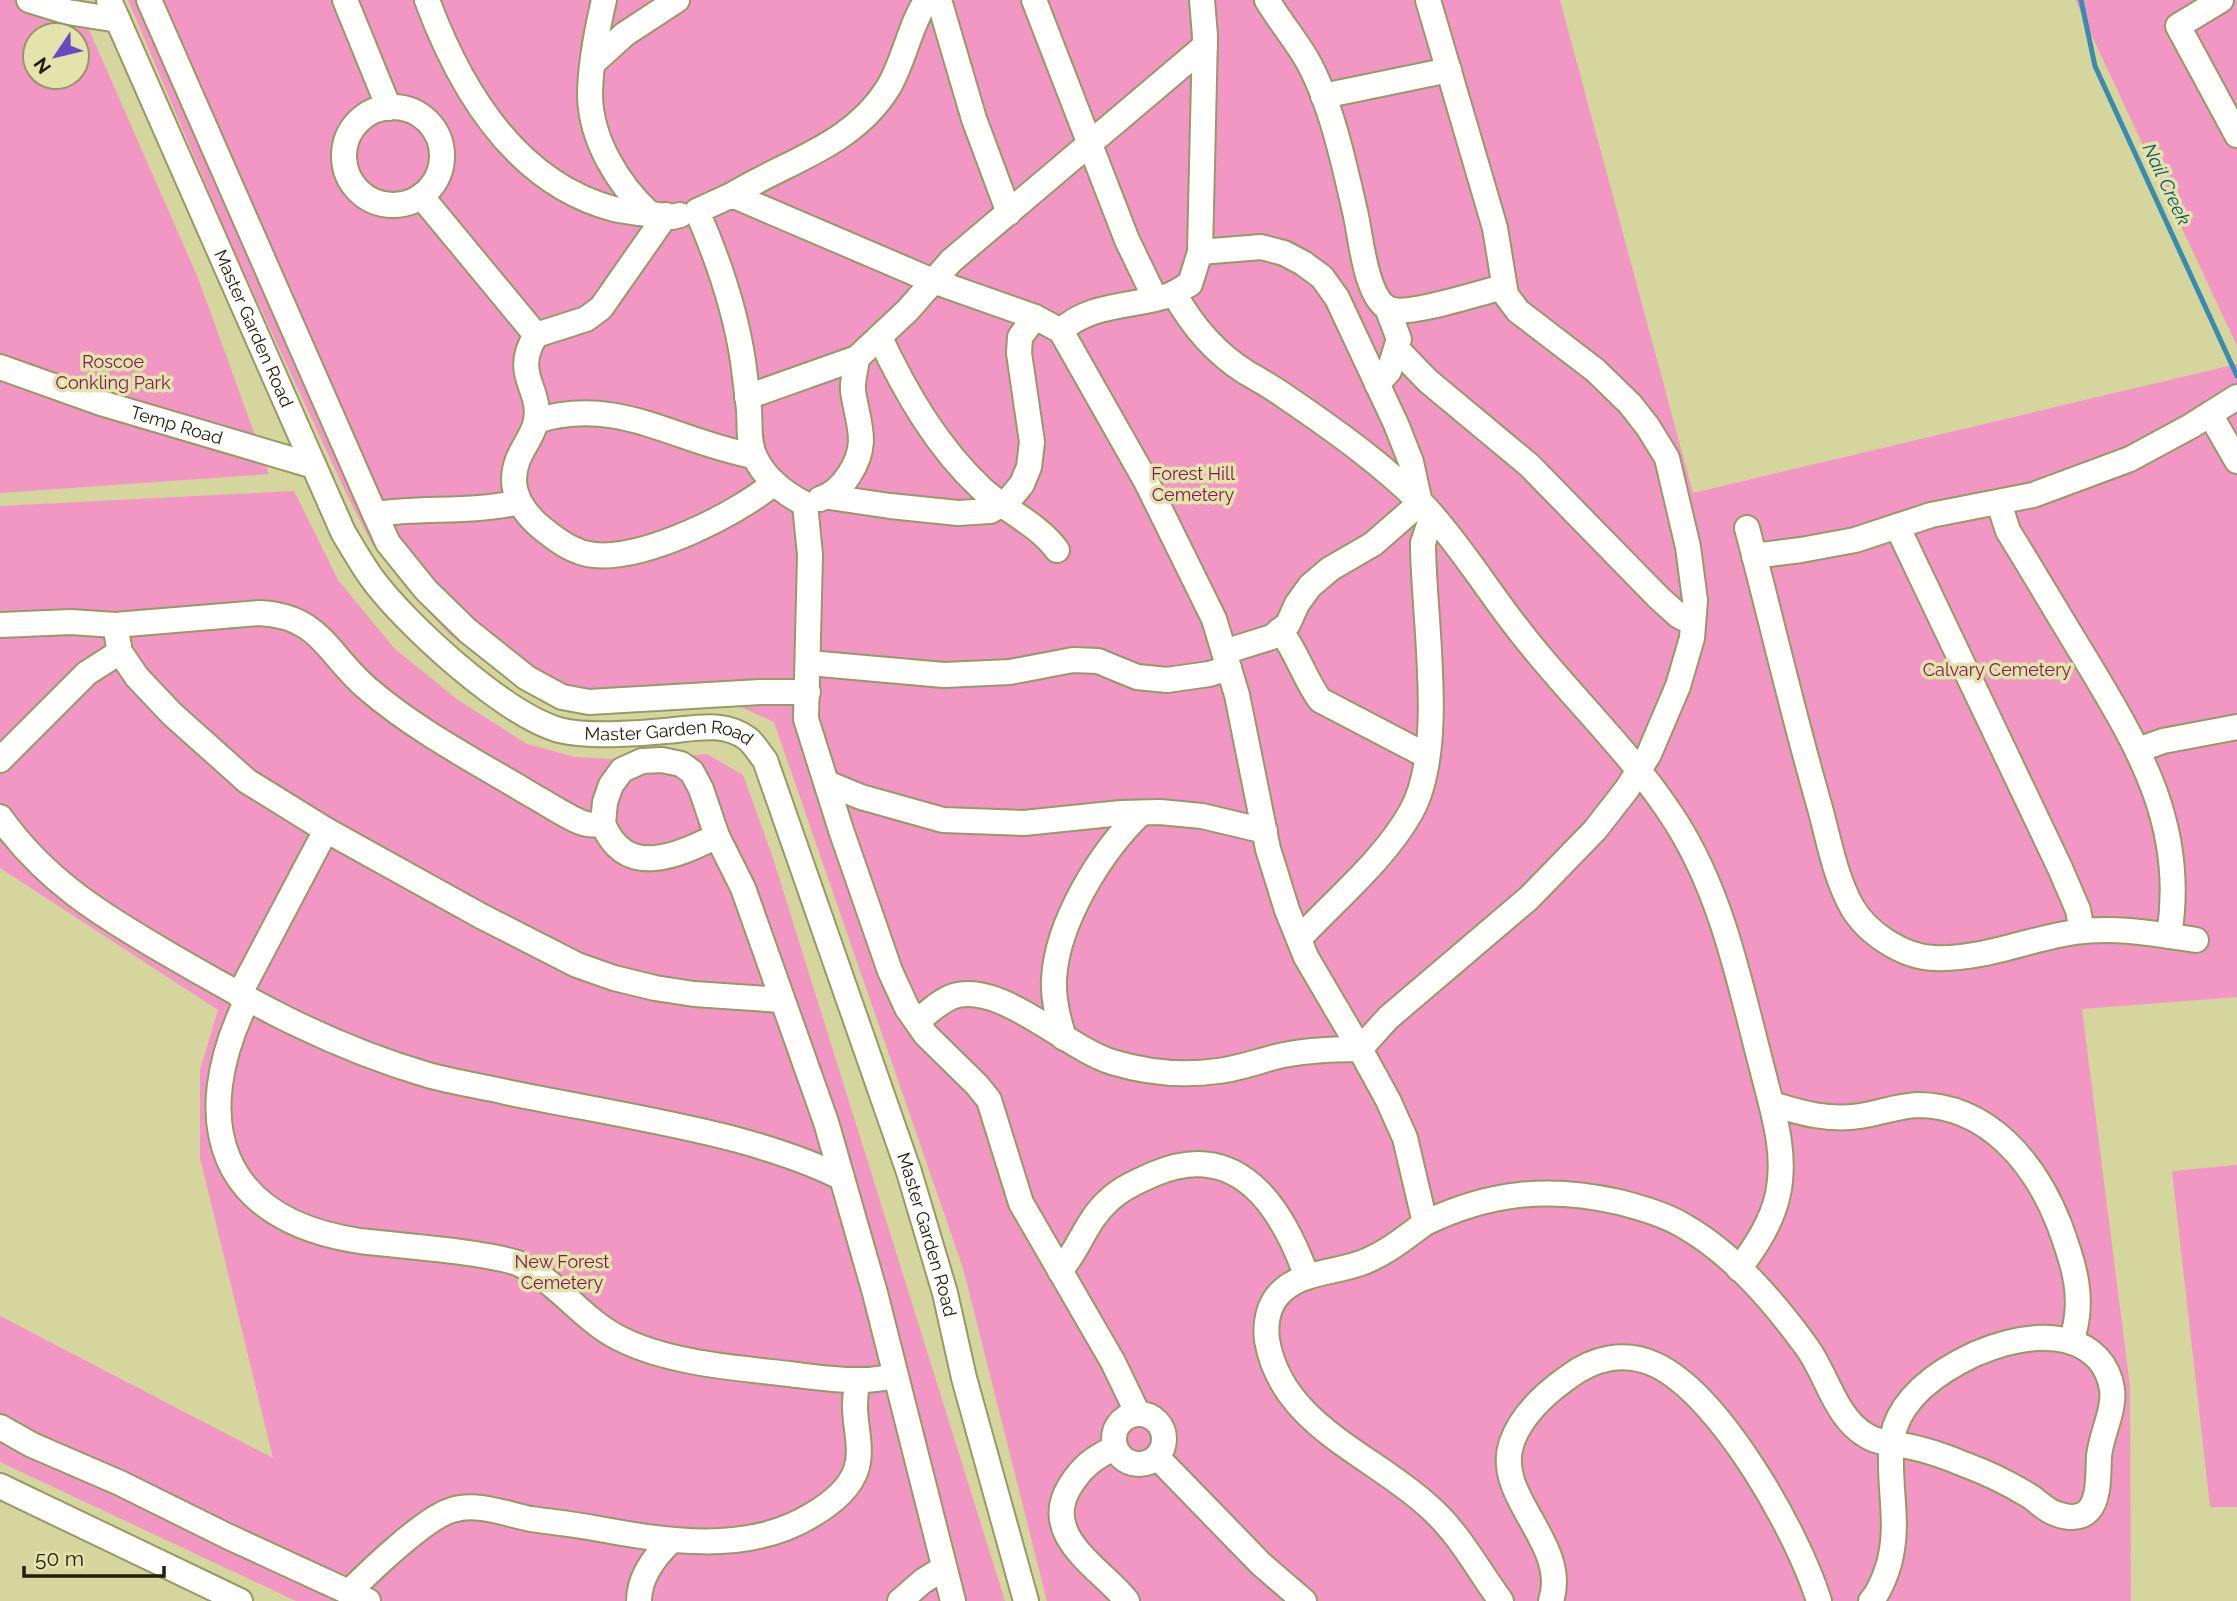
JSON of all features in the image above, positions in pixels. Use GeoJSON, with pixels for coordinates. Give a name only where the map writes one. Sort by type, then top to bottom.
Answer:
{"type":"FeatureCollection","features":[{"type":"Feature","properties":{"kind":"street"},"geometry":{"type":"LineString","coordinates":[[29,0],[68,12],[113,10]]}},
{"type":"Feature","properties":{"kind":"street"},"geometry":{"type":"LineString","coordinates":[[149,0],[388,543],[426,590],[468,631],[527,678],[562,697],[589,702],[760,692],[808,692]]}},
{"type":"Feature","properties":{"kind":"street"},"geometry":{"type":"LineString","coordinates":[[345,0],[389,108]]}},
{"type":"Feature","properties":{"kind":"street"},"geometry":{"type":"LineString","coordinates":[[427,0],[451,60],[471,95],[485,116],[518,153],[556,184],[587,199],[615,209],[673,216],[698,211],[732,195],[823,149],[851,131],[889,88],[927,0]]}},
{"type":"Feature","properties":{"kind":"street"},"geometry":{"type":"LineString","coordinates":[[604,0],[590,97],[596,128],[607,157],[621,182],[657,214]]}},
{"type":"Feature","properties":{"kind":"street"},"geometry":{"type":"LineString","coordinates":[[593,63],[625,34],[677,0]]}},
{"type":"Feature","properties":{"kind":"street"},"geometry":{"type":"LineString","coordinates":[[939,0],[974,119],[1009,213]]}},
{"type":"Feature","properties":{"kind":"street"},"geometry":{"type":"LineString","coordinates":[[1034,0],[1127,240],[1165,296],[1216,350],[1329,427],[1380,466],[1426,510],[1460,548],[1528,642],[1639,769],[1677,824],[1704,877],[1734,961],[1772,1104],[1780,1162],[1778,1193],[1762,1234],[1739,1269]]}},
{"type":"Feature","properties":{"kind":"street"},"geometry":{"type":"LineString","coordinates":[[1060,331],[1071,320],[1089,313],[1165,296],[1190,284],[1200,252],[1205,46],[1202,0]]}},
{"type":"Feature","properties":{"kind":"street"},"geometry":{"type":"LineString","coordinates":[[1267,0],[1305,57],[1323,96],[1355,213],[1373,293],[1382,303],[1398,344],[1449,399],[1529,466],[1659,598],[1679,616],[1693,623]]}},
{"type":"Feature","properties":{"kind":"street"},"geometry":{"type":"LineString","coordinates":[[917,1022],[935,1006],[953,996],[978,994],[1022,1013],[1108,1061],[1145,1070],[1179,1073],[1216,1072],[1304,1051],[1360,1049],[1388,1018],[1529,898],[1566,862],[1595,830],[1649,754],[1678,687],[1692,638],[1695,600],[1688,547],[1667,458],[1630,404],[1595,370],[1518,311],[1506,295],[1495,228],[1428,0]]}},
{"type":"Feature","properties":{"kind":"street"},"geometry":{"type":"LineString","coordinates":[[2221,0],[2178,26],[2237,135]]}},
{"type":"Feature","properties":{"kind":"street","name":"Master Garden Road"},"geometry":{"type":"LineString","coordinates":[[113,10],[343,531],[371,577],[403,614],[458,665],[499,698],[543,723],[572,732],[721,727],[747,738],[765,760],[909,1172],[945,1293],[964,1378],[1026,1601]]}},
{"type":"Feature","properties":{"kind":"street"},"geometry":{"type":"LineString","coordinates":[[747,397],[857,358],[908,310],[951,261],[1205,46]]}},
{"type":"Feature","properties":{"kind":"street"},"geometry":{"type":"LineString","coordinates":[[1323,96],[1449,70]]}},
{"type":"Feature","properties":{"kind":"street"},"geometry":{"type":"LineString","coordinates":[[389,108],[412,111],[425,119],[435,131],[441,146],[442,163],[436,180],[412,202],[396,205],[379,203],[364,195],[352,183],[346,169],[344,153],[347,138],[355,125],[367,115],[389,108]]}},
{"type":"Feature","properties":{"kind":"street"},"geometry":{"type":"LineString","coordinates":[[732,195],[933,281],[1035,317],[1060,331],[1146,481],[1187,559],[1214,619],[1237,695],[1265,831],[1287,910],[1306,957],[1388,1100],[1405,1138],[1425,1223]]}},
{"type":"Feature","properties":{"kind":"street"},"geometry":{"type":"LineString","coordinates":[[421,196],[536,335]]}},
{"type":"Feature","properties":{"kind":"street"},"geometry":{"type":"LineString","coordinates":[[698,211],[718,259],[735,321],[754,456],[774,483],[788,495],[958,513],[990,511],[1008,501],[1022,484],[1028,469],[1032,442],[1019,353],[1020,337],[1035,317]]}},
{"type":"Feature","properties":{"kind":"street"},"geometry":{"type":"LineString","coordinates":[[657,214],[601,308],[586,319],[545,330],[536,335],[529,346],[525,372],[535,412],[517,458],[514,482],[519,502],[533,521],[553,538],[575,550],[594,555],[618,555],[660,543],[729,515],[774,483]]}},
{"type":"Feature","properties":{"kind":"street"},"geometry":{"type":"LineString","coordinates":[[1200,252],[1261,247],[1284,253],[1322,277],[1337,298],[1377,384],[1411,462],[1426,510],[1423,543],[1429,673],[1427,757],[1422,788],[1412,811],[1396,834],[1299,939]]}},
{"type":"Feature","properties":{"kind":"street"},"geometry":{"type":"LineString","coordinates":[[1345,315],[1382,303],[1401,311],[1421,308],[1504,287]]}},
{"type":"Feature","properties":{"kind":"street"},"geometry":{"type":"LineString","coordinates":[[1377,384],[1388,372],[1407,322],[1421,308]]}},
{"type":"Feature","properties":{"kind":"street"},"geometry":{"type":"LineString","coordinates":[[880,338],[910,397],[957,463],[1001,505],[1051,543],[1035,512],[1028,469]]}},
{"type":"Feature","properties":{"kind":"street"},"geometry":{"type":"LineString","coordinates":[[817,500],[844,483],[859,460],[862,437],[853,389],[857,358]]}},
{"type":"Feature","properties":{"kind":"street","name":"Temp Road"},"geometry":{"type":"LineString","coordinates":[[0,367],[102,402],[314,466]]}},
{"type":"Feature","properties":{"kind":"street"},"geometry":{"type":"LineString","coordinates":[[829,369],[853,389]]}},
{"type":"Feature","properties":{"kind":"street"},"geometry":{"type":"LineString","coordinates":[[1754,556],[1855,540],[1931,516],[2033,495],[2130,459],[2237,397]]}},
{"type":"Feature","properties":{"kind":"street"},"geometry":{"type":"LineString","coordinates":[[535,412],[613,414],[732,452],[754,456]]}},
{"type":"Feature","properties":{"kind":"street"},"geometry":{"type":"LineString","coordinates":[[2210,414],[2237,461]]}},
{"type":"Feature","properties":{"kind":"street"},"geometry":{"type":"LineString","coordinates":[[817,500],[810,555],[806,719],[890,971],[907,1008],[926,1035],[989,1100],[1021,1203],[1113,1362],[1138,1413]]}},
{"type":"Feature","properties":{"kind":"street"},"geometry":{"type":"LineString","coordinates":[[375,514],[403,510],[500,506],[519,502]]}},
{"type":"Feature","properties":{"kind":"street"},"geometry":{"type":"LineString","coordinates":[[1999,503],[2008,531],[2124,724],[2150,775],[2168,836],[2172,902],[2169,936]]}},
{"type":"Feature","properties":{"kind":"street"},"geometry":{"type":"LineString","coordinates":[[809,663],[944,675],[1010,672],[1073,660],[1098,661],[1137,677],[1167,680],[1209,674],[1227,660],[1272,638],[1288,624],[1297,604],[1310,586],[1330,569],[1426,510]]}},
{"type":"Feature","properties":{"kind":"street"},"geometry":{"type":"LineString","coordinates":[[1897,526],[2060,868],[2078,910],[2082,931]]}},
{"type":"Feature","properties":{"kind":"street"},"geometry":{"type":"LineString","coordinates":[[1746,528],[1800,738],[1841,883],[1853,908],[1874,934],[1905,951],[1931,958],[1964,957],[2082,931],[2147,932],[2196,940]]}},
{"type":"Feature","properties":{"kind":"street"},"geometry":{"type":"LineString","coordinates":[[0,625],[71,622],[115,625],[259,612],[299,620],[317,633],[334,655],[367,688],[404,718],[585,824],[603,824]]}},
{"type":"Feature","properties":{"kind":"street"},"geometry":{"type":"LineString","coordinates":[[115,625],[120,652],[137,677],[172,713],[247,781],[326,831],[577,965],[655,988],[694,994],[782,1000]]}},
{"type":"Feature","properties":{"kind":"street"},"geometry":{"type":"LineString","coordinates":[[1280,630],[1293,646],[1310,686],[1320,701],[1427,757]]}},
{"type":"Feature","properties":{"kind":"street"},"geometry":{"type":"LineString","coordinates":[[0,760],[87,673],[120,652]]}},
{"type":"Feature","properties":{"kind":"street"},"geometry":{"type":"LineString","coordinates":[[2138,750],[2162,741],[2237,727]]}},
{"type":"Feature","properties":{"kind":"street"},"geometry":{"type":"LineString","coordinates":[[717,836],[677,855],[657,859],[639,857],[620,849],[608,836],[603,824],[605,802],[611,785],[622,770],[642,761],[662,760],[681,764],[692,772],[701,789],[717,836],[743,888],[842,1178],[875,1293],[953,1601]]}},
{"type":"Feature","properties":{"kind":"street"},"geometry":{"type":"LineString","coordinates":[[827,783],[861,797],[943,820],[1024,823],[1141,813],[1202,816],[1265,831]]}},
{"type":"Feature","properties":{"kind":"street"},"geometry":{"type":"LineString","coordinates":[[1064,1038],[1055,1007],[1057,955],[1093,872],[1113,842],[1141,813]]}},
{"type":"Feature","properties":{"kind":"street"},"geometry":{"type":"LineString","coordinates":[[0,817],[16,839],[52,877],[94,909],[243,998],[315,1034],[367,1055],[430,1075],[682,1125],[815,1164],[842,1178]]}},
{"type":"Feature","properties":{"kind":"street"},"geometry":{"type":"LineString","coordinates":[[326,831],[243,998],[226,1055],[219,1090],[218,1123],[222,1144],[233,1169],[250,1191],[294,1223],[321,1233],[361,1241],[457,1250],[516,1263],[542,1276],[620,1339],[651,1350],[742,1370],[857,1380],[895,1377]]}},
{"type":"Feature","properties":{"kind":"street"},"geometry":{"type":"LineString","coordinates":[[1772,1104],[1829,1118],[1858,1116],[1916,1105],[1941,1107],[1968,1115],[1997,1133],[2020,1156],[2040,1183],[2066,1242],[2075,1275],[2078,1301],[2078,1322],[2071,1342]]}},
{"type":"Feature","properties":{"kind":"street"},"geometry":{"type":"LineString","coordinates":[[1060,1271],[1070,1260],[1093,1217],[1110,1199],[1134,1184],[1175,1165],[1203,1163],[1227,1169],[1249,1183],[1270,1203],[1287,1229],[1307,1277]]}},
{"type":"Feature","properties":{"kind":"street"},"geometry":{"type":"LineString","coordinates":[[1500,1601],[1450,1527],[1426,1503],[1328,1433],[1301,1410],[1284,1386],[1270,1353],[1265,1326],[1271,1305],[1281,1292],[1307,1277],[1365,1262],[1394,1246],[1425,1223],[1471,1204],[1505,1196],[1566,1193],[1634,1206],[1667,1217],[1713,1246],[1765,1294],[1810,1351],[1853,1426],[1870,1438],[1892,1444],[1938,1454],[1995,1476],[2053,1514],[2073,1518],[2088,1511],[2095,1496],[2101,1443],[2113,1392],[2106,1368],[2092,1351],[2071,1342],[2044,1336],[1981,1352],[1955,1364],[1931,1380],[1910,1401],[1896,1426],[1892,1444],[1895,1540],[1886,1573],[1871,1601]]}},
{"type":"Feature","properties":{"kind":"street"},"geometry":{"type":"LineString","coordinates":[[1551,1601],[1552,1566],[1542,1536],[1513,1483],[1508,1459],[1512,1441],[1524,1420],[1562,1382],[1582,1367],[1612,1357],[1634,1358],[1656,1365],[1679,1381],[1705,1405],[1732,1437],[1768,1492],[1795,1540],[1819,1601]]}},
{"type":"Feature","properties":{"kind":"street"},"geometry":{"type":"LineString","coordinates":[[0,1427],[32,1445],[120,1483],[358,1597],[419,1530],[435,1517],[453,1509],[477,1507],[557,1523],[672,1540],[740,1539],[773,1533],[800,1522],[824,1508],[842,1492],[856,1470],[857,1380]]}},
{"type":"Feature","properties":{"kind":"street"},"geometry":{"type":"LineString","coordinates":[[1138,1413],[1154,1418],[1163,1432],[1162,1449],[1157,1457],[1142,1464],[1133,1464],[1119,1455],[1115,1448],[1114,1432],[1123,1419],[1138,1413]]}},
{"type":"Feature","properties":{"kind":"street"},"geometry":{"type":"LineString","coordinates":[[1115,1448],[1096,1456],[1079,1470],[1066,1492],[1062,1514],[1067,1537],[1082,1557],[1127,1601]]}},
{"type":"Feature","properties":{"kind":"street"},"geometry":{"type":"LineString","coordinates":[[1157,1457],[1261,1564],[1304,1601]]}},
{"type":"Feature","properties":{"kind":"street"},"geometry":{"type":"LineString","coordinates":[[0,1486],[240,1601]]}},
{"type":"Feature","properties":{"kind":"street"},"geometry":{"type":"LineString","coordinates":[[639,1601],[648,1569],[657,1554],[672,1540]]}},
{"type":"Feature","properties":{"kind":"street"},"geometry":{"type":"LineString","coordinates":[[900,1601],[944,1567]]}},
{"type":"Feature","properties":{"kind":"green space","name":"Roscoe Conkling Park"},"geometry":{"type":"Polygon","coordinates":[[[0,0],[76,0],[85,21],[21,21],[21,91],[91,91],[91,34],[198,278],[269,474],[0,493],[0,0]]]}},
{"type":"Feature","properties":{"kind":"green space","name":"Forest Hill Cemetery"},"geometry":{"type":"Polygon","coordinates":[[[128,0],[1560,0],[1693,493],[2237,364],[2237,997],[2082,1009],[2130,1386],[2131,1601],[1047,1601],[963,1268],[774,722],[730,702],[587,711],[517,687],[450,635],[403,584],[372,544],[346,493],[232,246],[128,0]]]}},
{"type":"Feature","properties":{"kind":"green space"},"geometry":{"type":"Polygon","coordinates":[[[2076,0],[2237,0],[2237,346],[2077,4],[2076,0]]]}},
{"type":"Feature","properties":{"kind":"green space","name":"New Forest Cemetery"},"geometry":{"type":"Polygon","coordinates":[[[294,491],[338,580],[394,648],[458,700],[527,744],[575,757],[631,760],[707,754],[743,775],[772,855],[1005,1601],[296,1601],[0,1462],[0,1316],[273,1458],[200,1158],[200,1070],[218,1010],[0,868],[0,506],[294,491]]]}},
{"type":"Feature","properties":{"kind":"green space"},"geometry":{"type":"Polygon","coordinates":[[[2237,1165],[2237,1507],[2210,1507],[2172,1171],[2237,1165]]]}},
{"type":"Feature","properties":{"kind":"waterway","name":"Nail Creek"},"geometry":{"type":"LineString","coordinates":[[2081,0],[2095,66],[2237,376]]}},
{"type":"Feature","properties":{"kind":"park label","name":"Calvary Cemetery"},"geometry":{"type":"Point","coordinates":[1997,670]}}]}
